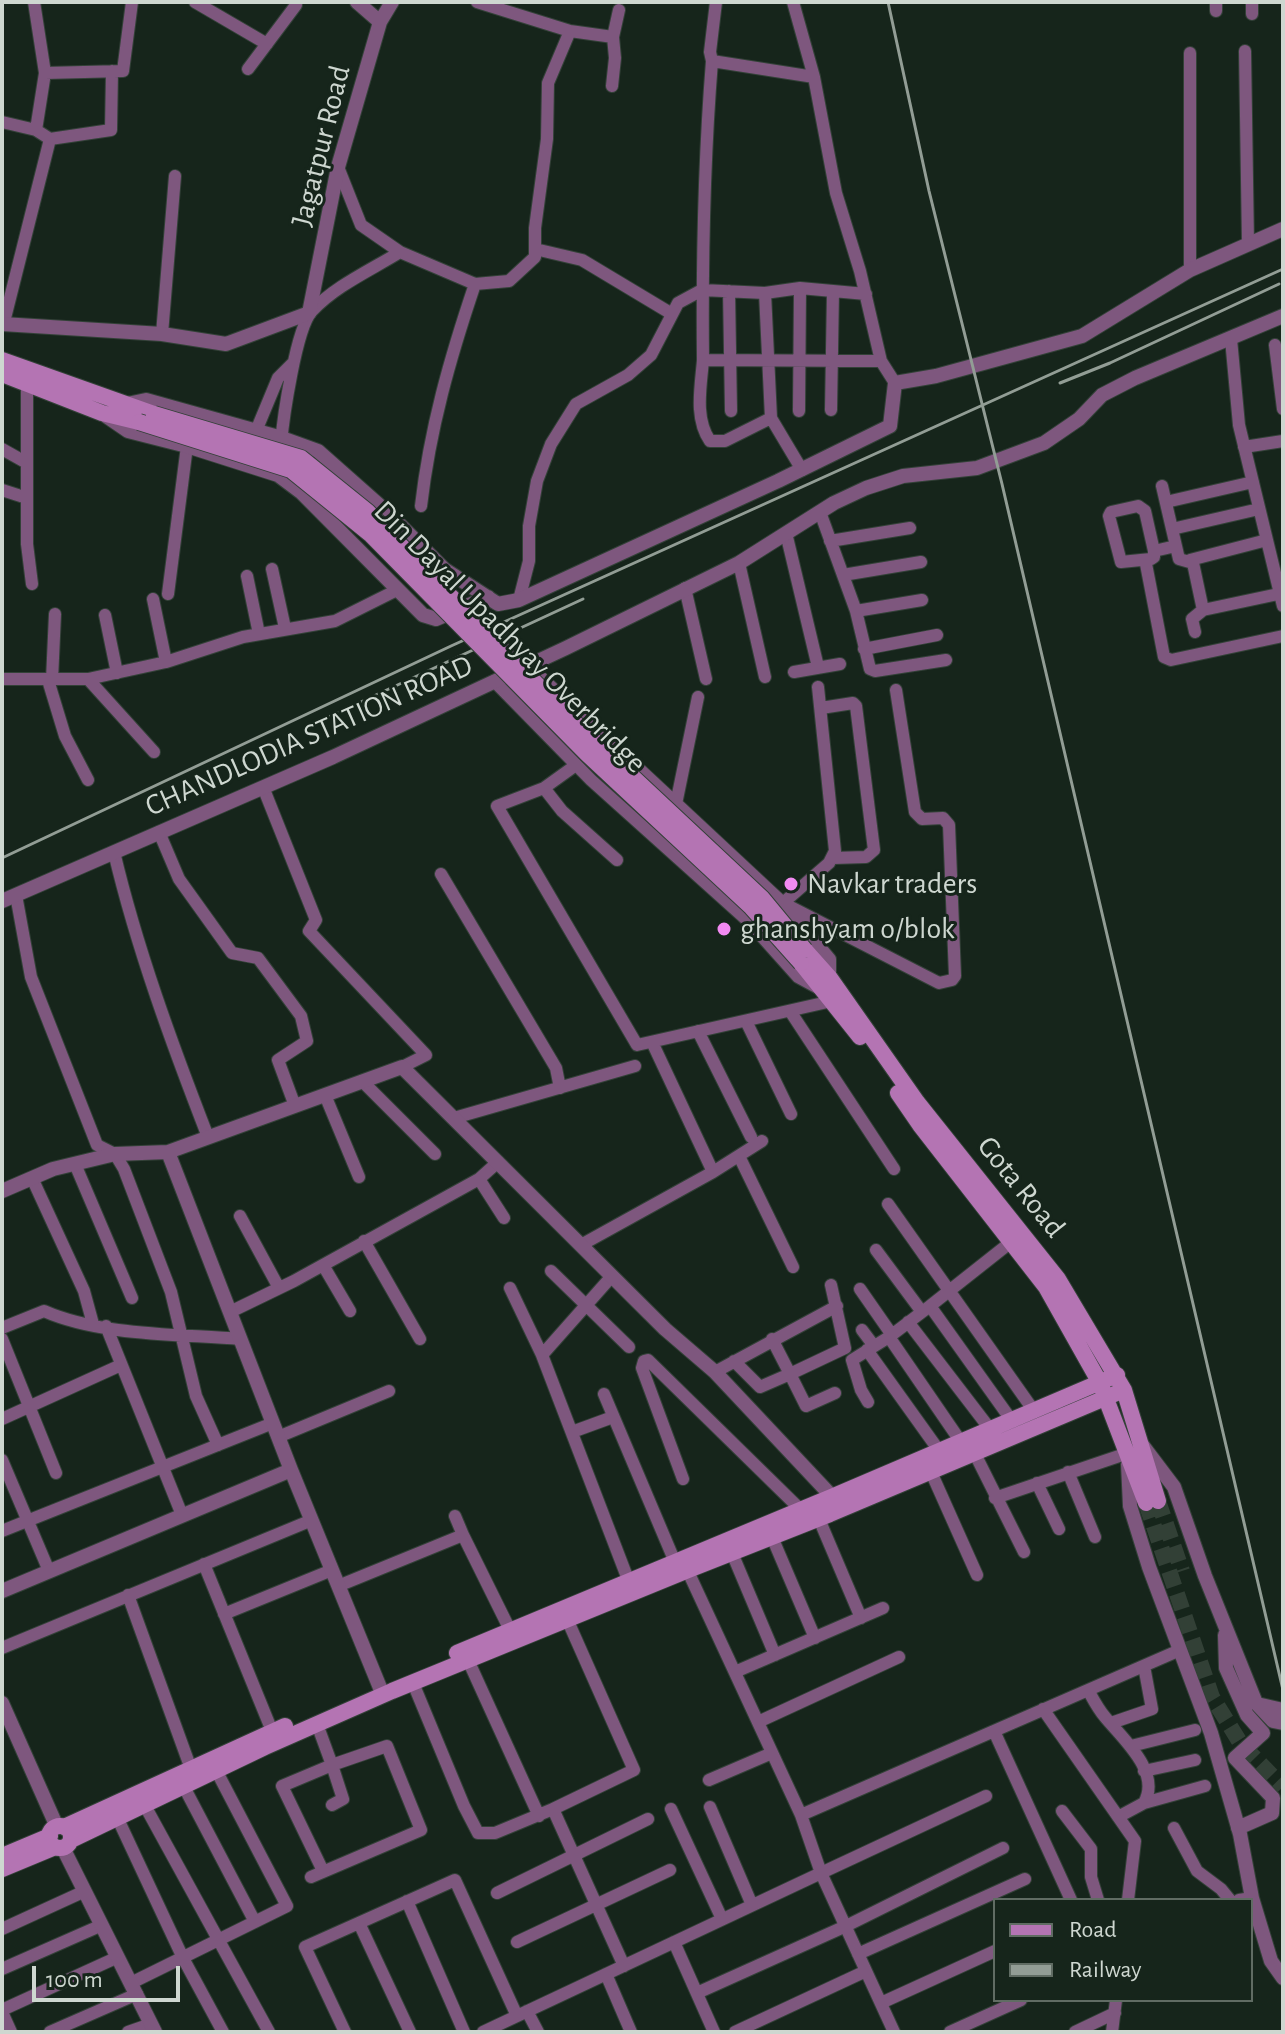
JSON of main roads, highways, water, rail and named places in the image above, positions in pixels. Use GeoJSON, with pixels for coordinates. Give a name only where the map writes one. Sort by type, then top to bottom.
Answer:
{"type":"FeatureCollection","features":[{"type":"Feature","properties":{"kind":"main road","name":"Din Dayal Upadhyay Overbridge"},"geometry":{"type":"LineString","coordinates":[[2,360],[127,404],[147,418]]}},
{"type":"Feature","properties":{"kind":"main road","name":"Din Dayal Upadhyay Overbridge"},"geometry":{"type":"LineString","coordinates":[[2,374],[102,413],[147,418],[291,470],[370,534],[587,754],[803,957],[828,990]]}},
{"type":"Feature","properties":{"kind":"main road","name":"Gota Road"},"geometry":{"type":"LineString","coordinates":[[828,990],[920,1125],[1046,1287],[1135,1449]]}},
{"type":"Feature","properties":{"kind":"main road","name":"Gota Road"},"geometry":{"type":"LineString","coordinates":[[828,990],[1058,1279],[1120,1382],[1135,1449]]}},
{"type":"Feature","properties":{"kind":"main road"},"geometry":{"type":"LineString","coordinates":[[2,1869],[191,1769],[272,1731],[381,1690],[413,1683],[567,1619],[801,1510],[839,1503],[975,1454],[1120,1382]]}},
{"type":"Feature","properties":{"kind":"main road"},"geometry":{"type":"LineString","coordinates":[[2,1856],[117,1817],[510,1630],[629,1582],[682,1563],[732,1553],[819,1519],[839,1503],[961,1442],[1034,1411],[1103,1391]]}},
{"type":"Feature","properties":{"kind":"main road"},"geometry":{"type":"LineString","coordinates":[[1135,1449],[1152,1502]]}},
{"type":"Feature","properties":{"kind":"tunnel"},"geometry":{"type":"LineString","coordinates":[[1158,1501],[1182,1571]]}},
{"type":"Feature","properties":{"kind":"tunnel"},"geometry":{"type":"LineString","coordinates":[[1146,1503],[1212,1697],[1241,1744],[1283,1787]]}},
{"type":"Feature","properties":{"kind":"railway"},"geometry":{"type":"LineString","coordinates":[[888,2],[929,191],[1002,484],[1283,1690]]}},
{"type":"Feature","properties":{"kind":"railway"},"geometry":{"type":"LineString","coordinates":[[2,858],[451,646],[1283,269]]}},
{"type":"Feature","properties":{"kind":"railway"},"geometry":{"type":"LineString","coordinates":[[1060,383],[1279,284]]}},
{"type":"Feature","properties":{"kind":"railway"},"geometry":{"type":"LineString","coordinates":[[322,720],[583,599]]}},
{"type":"Feature","properties":{"kind":"place","name":"Navkar traders"},"geometry":{"type":"Point","coordinates":[791,884]}},
{"type":"Feature","properties":{"kind":"place","name":"ghanshyam o/blok"},"geometry":{"type":"Point","coordinates":[724,929]}}]}
